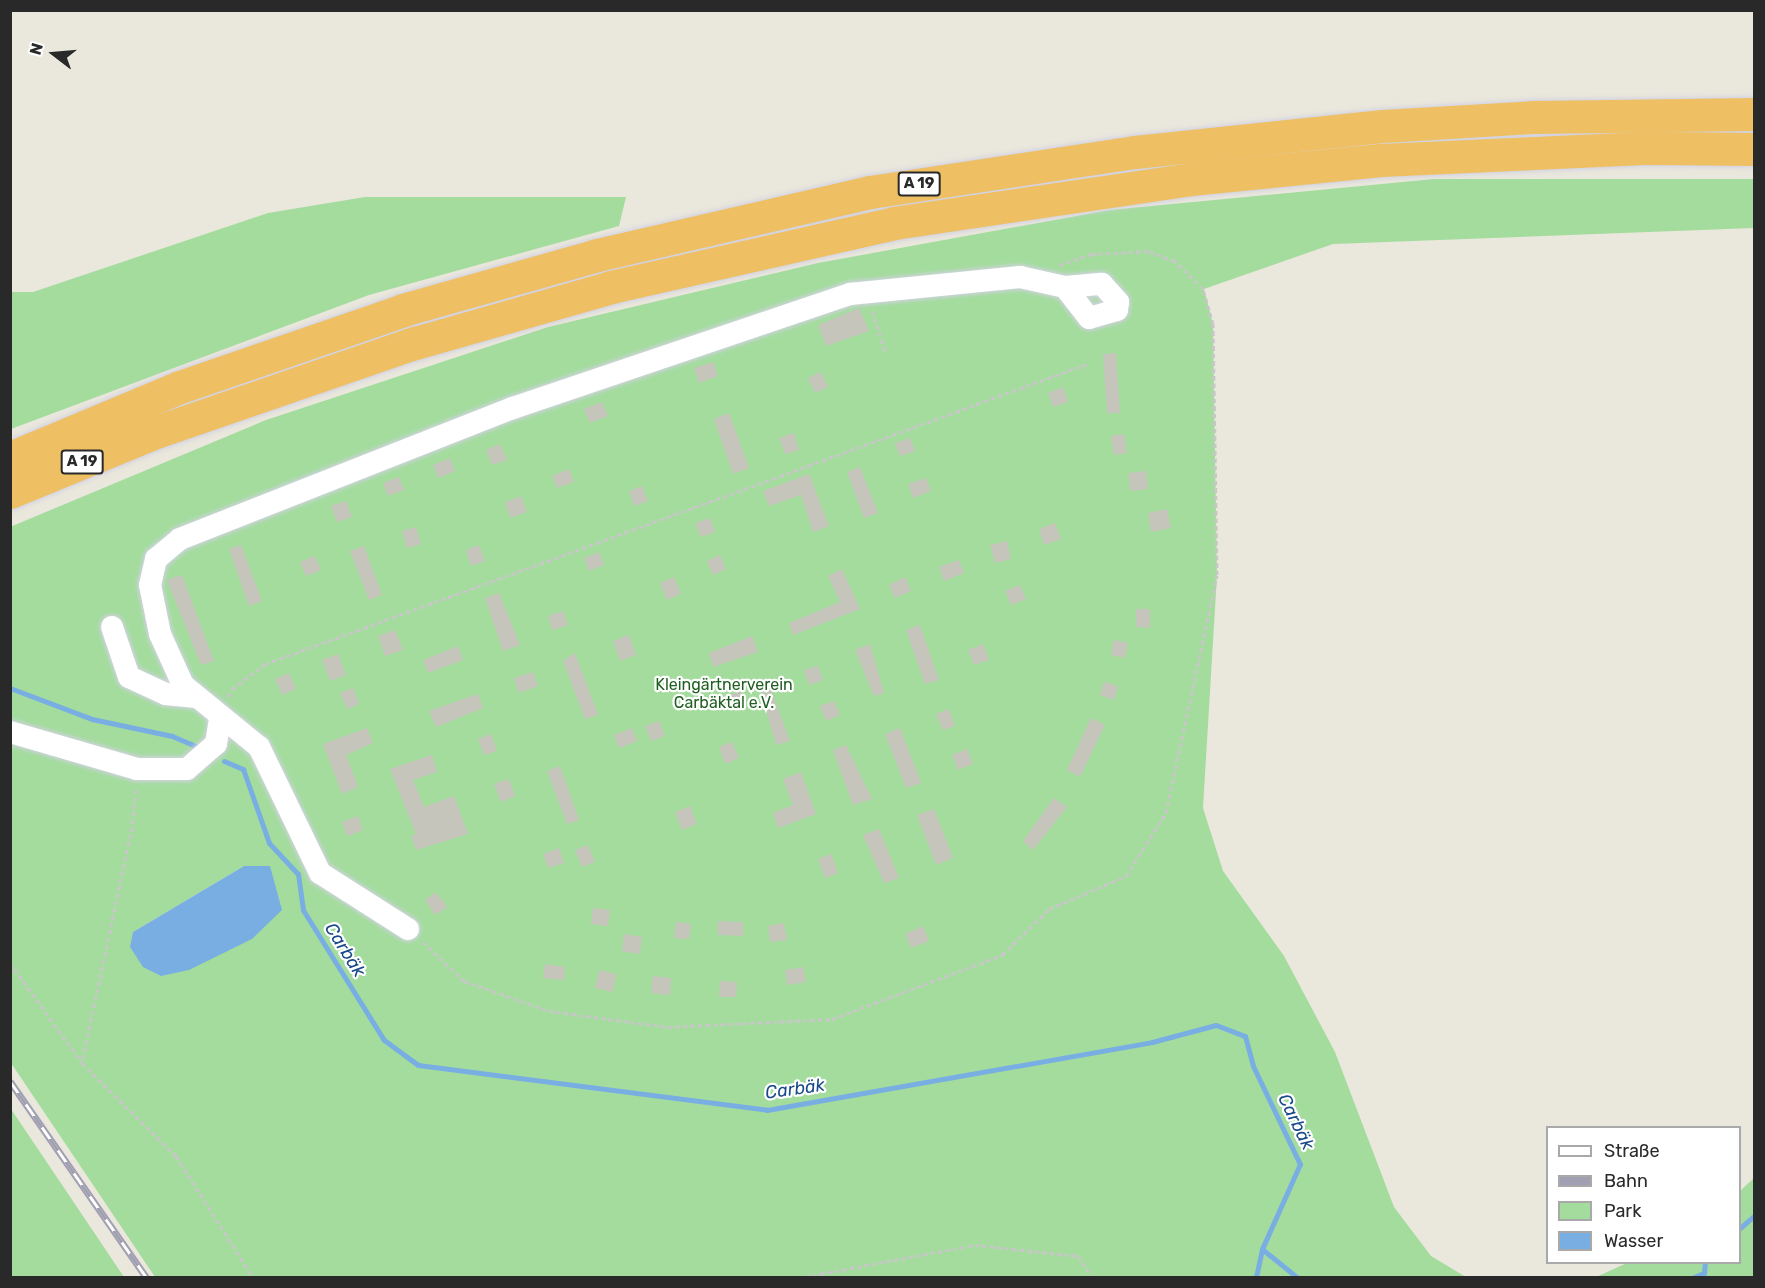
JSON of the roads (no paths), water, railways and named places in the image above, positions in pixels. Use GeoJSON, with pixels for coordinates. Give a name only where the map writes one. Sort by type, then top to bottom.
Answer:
{"type":"FeatureCollection","features":[{"type":"Feature","properties":{"kind":"highway","name":"A 19"},"geometry":{"type":"LineString","coordinates":[[10,458],[180,387],[403,310],[597,255],[870,192],[1135,152],[1372,127],[1533,117],[1755,114]]}},
{"type":"Feature","properties":{"kind":"highway","name":"A 19"},"geometry":{"type":"LineString","coordinates":[[10,492],[153,433],[415,343],[611,287],[894,223],[1191,179],[1381,160],[1644,148],[1755,149]]}},
{"type":"Feature","properties":{"kind":"lane"},"geometry":{"type":"LineString","coordinates":[[408,929],[320,873],[307,855],[259,747],[220,718],[183,685],[160,634],[150,585],[156,559],[180,539],[513,408],[866,292],[1020,277],[1065,287]]}},
{"type":"Feature","properties":{"kind":"lane"},"geometry":{"type":"LineString","coordinates":[[112,627],[129,677],[166,694],[196,697]]}},
{"type":"Feature","properties":{"kind":"lane"},"geometry":{"type":"LineString","coordinates":[[10,732],[137,769],[187,769],[216,744],[220,718]]}},
{"type":"Feature","properties":{"kind":"water"},"geometry":{"type":"Polygon","coordinates":[[[244,866],[270,866],[282,910],[252,939],[189,970],[161,976],[143,967],[130,947],[133,932],[244,866]]]}},
{"type":"Feature","properties":{"kind":"waterway","name":"Carbäk"},"geometry":{"type":"LineString","coordinates":[[10,688],[92,719],[172,736],[195,746]]}},
{"type":"Feature","properties":{"kind":"waterway","name":"Carbäk"},"geometry":{"type":"LineString","coordinates":[[224,761],[243,769],[269,843],[298,874],[303,910],[384,1040],[418,1065],[767,1110],[1152,1042],[1216,1025],[1245,1036],[1253,1066],[1300,1164],[1262,1249],[1256,1278]]}},
{"type":"Feature","properties":{"kind":"waterway"},"geometry":{"type":"LineString","coordinates":[[1741,1227],[1754,1216]]}},
{"type":"Feature","properties":{"kind":"waterway"},"geometry":{"type":"LineString","coordinates":[[1262,1249],[1298,1278]]}},
{"type":"Feature","properties":{"kind":"waterway"},"geometry":{"type":"LineString","coordinates":[[1692,1278],[1704,1273],[1705,1264]]}},
{"type":"Feature","properties":{"kind":"railway"},"geometry":{"type":"LineString","coordinates":[[10,1081],[147,1278]]}},
{"type":"Feature","properties":{"kind":"park label","name":"Kleingärtnerverein Carbäktal e.V."},"geometry":{"type":"Point","coordinates":[724,694]}}]}
